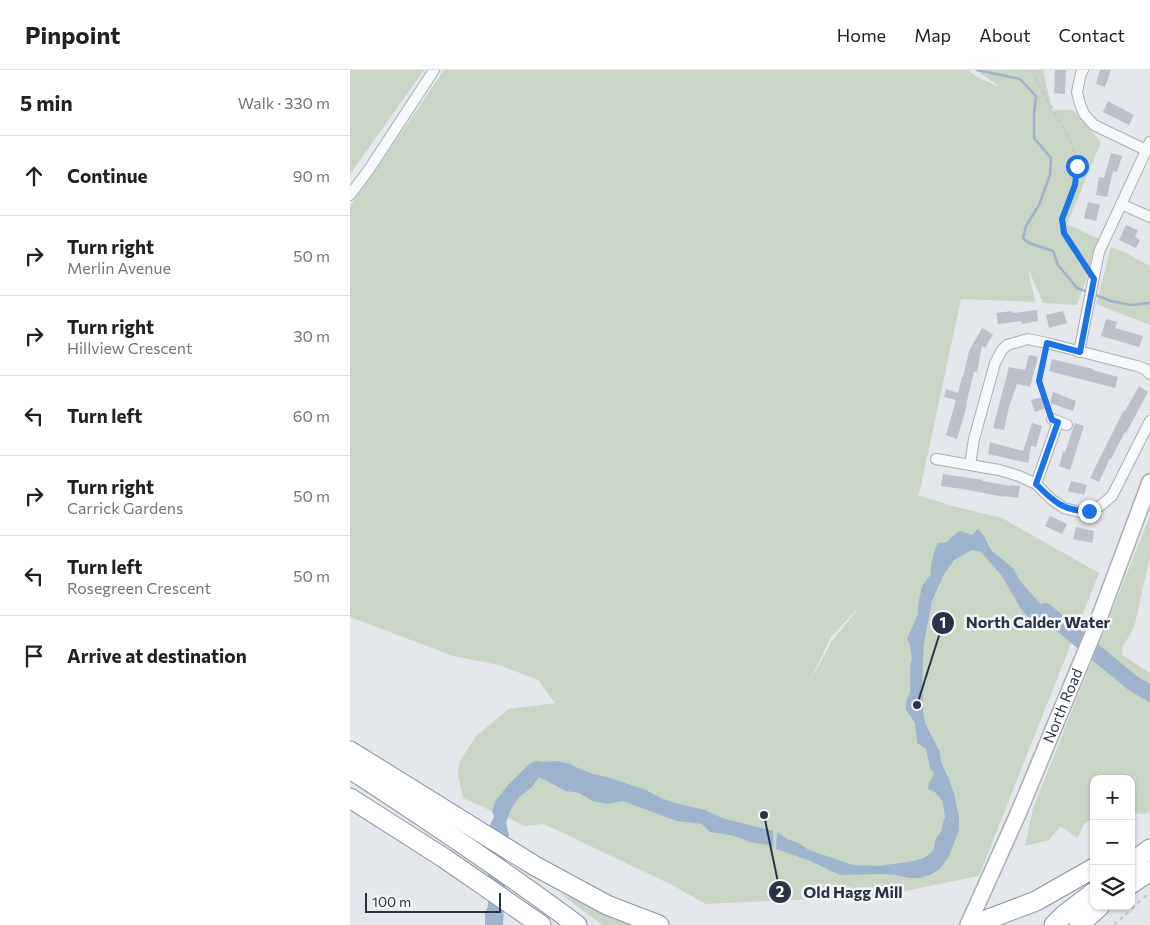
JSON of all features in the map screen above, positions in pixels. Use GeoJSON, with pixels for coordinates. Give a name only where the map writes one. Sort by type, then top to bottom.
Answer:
{"type":"FeatureCollection","features":[{"type":"Feature","properties":{"kind":"highway"},"geometry":{"type":"LineString","coordinates":[[350,751],[535,866],[607,905],[659,925]]}},
{"type":"Feature","properties":{"kind":"highway"},"geometry":{"type":"LineString","coordinates":[[350,769],[444,830],[532,891],[577,925]]}},
{"type":"Feature","properties":{"kind":"highway"},"geometry":{"type":"LineString","coordinates":[[354,801],[530,922]]}},
{"type":"Feature","properties":{"kind":"highway"},"geometry":{"type":"LineString","coordinates":[[1135,845],[1150,836]]}},
{"type":"Feature","properties":{"kind":"highway"},"geometry":{"type":"LineString","coordinates":[[1135,860],[1150,849]]}},
{"type":"Feature","properties":{"kind":"highway"},"geometry":{"type":"LineString","coordinates":[[973,925],[1036,900],[1090,870]]}},
{"type":"Feature","properties":{"kind":"highway"},"geometry":{"type":"LineString","coordinates":[[1135,881],[1150,871]]}},
{"type":"Feature","properties":{"kind":"highway"},"geometry":{"type":"LineString","coordinates":[[1054,925],[1090,895]]}},
{"type":"Feature","properties":{"kind":"highway"},"geometry":{"type":"LineString","coordinates":[[1080,925],[1096,910]]}},
{"type":"Feature","properties":{"kind":"main road","name":"North Road"},"geometry":{"type":"LineString","coordinates":[[968,925],[1025,797],[1095,629],[1150,482]]}},
{"type":"Feature","properties":{"kind":"street"},"geometry":{"type":"LineString","coordinates":[[350,195],[370,168],[434,70]]}},
{"type":"Feature","properties":{"kind":"street"},"geometry":{"type":"LineString","coordinates":[[1080,352],[1099,252],[1148,146],[1094,124],[1084,114],[1077,92],[1083,70]]}},
{"type":"Feature","properties":{"kind":"street"},"geometry":{"type":"LineString","coordinates":[[1121,204],[1150,217]]}},
{"type":"Feature","properties":{"kind":"street"},"geometry":{"type":"LineString","coordinates":[[970,465],[974,439],[995,363],[1002,350],[1008,345],[1028,339],[1137,366],[1150,374]]}},
{"type":"Feature","properties":{"kind":"street"},"geometry":{"type":"LineString","coordinates":[[936,459],[1019,476],[1036,484],[1051,499],[1064,508],[1079,512],[1089,511],[1100,506],[1112,496],[1150,421]]}},
{"type":"Feature","properties":{"kind":"street"},"geometry":{"type":"LineString","coordinates":[[1036,484],[1059,422]]}},
{"type":"Feature","properties":{"kind":"path"},"geometry":{"type":"LineString","coordinates":[[1032,70],[1072,144],[1077,166],[1075,185],[1062,219],[1064,233],[1093,282]]}},
{"type":"Feature","properties":{"kind":"path"},"geometry":{"type":"LineString","coordinates":[[1047,343],[1039,381],[1059,422]]}},
{"type":"Feature","properties":{"kind":"path"},"geometry":{"type":"LineString","coordinates":[[1114,925],[1150,892]]}},
{"type":"Feature","properties":{"kind":"green space"},"geometry":{"type":"Polygon","coordinates":[[[350,70],[424,70],[350,174],[350,70]]]}},
{"type":"Feature","properties":{"kind":"green space"},"geometry":{"type":"Polygon","coordinates":[[[444,70],[968,70],[977,77],[997,86],[976,70],[1043,70],[1052,110],[1073,110],[1101,142],[1067,224],[1099,239],[1077,305],[1043,303],[1028,268],[1035,302],[961,299],[918,495],[952,506],[1002,518],[1099,573],[979,876],[881,896],[706,904],[670,884],[544,824],[525,826],[463,798],[458,775],[459,763],[476,736],[509,709],[556,703],[538,680],[499,665],[453,656],[350,617],[350,206],[444,70]],[[861,605],[831,637],[809,683],[832,641],[861,605]]]}},
{"type":"Feature","properties":{"kind":"green space"},"geometry":{"type":"Polygon","coordinates":[[[1111,247],[1150,266],[1150,325],[1096,304],[1111,247]]]}},
{"type":"Feature","properties":{"kind":"green space"},"geometry":{"type":"Polygon","coordinates":[[[1150,516],[1150,556],[1134,628],[1123,646],[1122,655],[1150,673],[1150,811],[1145,814],[1135,813],[1135,775],[1090,775],[1090,821],[1085,823],[1077,838],[1061,826],[1049,840],[1025,846],[1033,808],[1150,516]]]}},
{"type":"Feature","properties":{"kind":"green space"},"geometry":{"type":"Polygon","coordinates":[[[559,893],[636,925],[603,925],[559,893]]]}},
{"type":"Feature","properties":{"kind":"water"},"geometry":{"type":"Polygon","coordinates":[[[978,529],[991,550],[1013,568],[1020,581],[1046,610],[1066,618],[1059,628],[1047,620],[1028,617],[1021,609],[1002,576],[981,552],[972,550],[954,560],[943,576],[932,601],[924,643],[922,681],[925,723],[940,752],[941,762],[954,793],[959,817],[959,830],[949,856],[940,869],[932,874],[920,878],[909,878],[882,874],[840,875],[808,860],[776,849],[777,832],[809,850],[853,865],[878,866],[914,861],[924,858],[932,852],[945,817],[943,802],[936,793],[928,789],[934,774],[930,768],[926,749],[917,743],[915,723],[906,710],[906,702],[910,692],[910,667],[912,659],[907,639],[918,614],[922,586],[931,574],[935,549],[938,543],[947,542],[960,531],[972,535],[978,529]]]}},
{"type":"Feature","properties":{"kind":"water"},"geometry":{"type":"Polygon","coordinates":[[[1121,669],[1150,688],[1150,702],[1136,695],[1127,687],[1116,674],[1121,669]]]}},
{"type":"Feature","properties":{"kind":"water"},"geometry":{"type":"Polygon","coordinates":[[[536,761],[558,761],[570,764],[593,774],[646,790],[675,803],[705,810],[722,818],[773,831],[773,847],[749,842],[730,835],[710,832],[702,824],[677,821],[623,801],[607,804],[593,801],[579,793],[566,791],[539,777],[531,788],[519,797],[510,811],[506,823],[509,835],[505,843],[504,856],[506,862],[503,925],[485,925],[490,883],[488,874],[491,866],[490,825],[494,817],[492,811],[496,800],[509,784],[529,764],[536,761]]]}},
{"type":"Feature","properties":{"kind":"building"},"geometry":{"type":"Polygon","coordinates":[[[1055,70],[1066,70],[1065,94],[1054,93],[1055,70]]]}},
{"type":"Feature","properties":{"kind":"building"},"geometry":{"type":"Polygon","coordinates":[[[1100,70],[1111,70],[1105,87],[1096,84],[1100,70]]]}},
{"type":"Feature","properties":{"kind":"building"},"geometry":{"type":"Polygon","coordinates":[[[1108,101],[1134,115],[1129,125],[1103,112],[1108,101]]]}},
{"type":"Feature","properties":{"kind":"building"},"geometry":{"type":"Polygon","coordinates":[[[1111,153],[1122,156],[1117,172],[1113,171],[1107,197],[1096,195],[1099,177],[1104,178],[1111,153]]]}},
{"type":"Feature","properties":{"kind":"building"},"geometry":{"type":"Polygon","coordinates":[[[1088,202],[1100,205],[1096,221],[1084,218],[1088,202]]]}},
{"type":"Feature","properties":{"kind":"building"},"geometry":{"type":"Polygon","coordinates":[[[1126,225],[1138,230],[1135,237],[1140,240],[1136,248],[1119,240],[1126,225]]]}},
{"type":"Feature","properties":{"kind":"building"},"geometry":{"type":"Polygon","coordinates":[[[1037,310],[1038,321],[1022,324],[1021,321],[998,324],[996,313],[1037,310]]]}},
{"type":"Feature","properties":{"kind":"building"},"geometry":{"type":"Polygon","coordinates":[[[1063,311],[1067,323],[1049,328],[1046,315],[1063,311]]]}},
{"type":"Feature","properties":{"kind":"building"},"geometry":{"type":"Polygon","coordinates":[[[1106,319],[1117,322],[1115,328],[1143,336],[1139,347],[1101,336],[1106,319]]]}},
{"type":"Feature","properties":{"kind":"building"},"geometry":{"type":"Polygon","coordinates":[[[982,328],[993,334],[985,348],[982,346],[977,372],[974,372],[957,439],[946,435],[956,400],[944,397],[946,389],[958,393],[969,351],[982,328]]]}},
{"type":"Feature","properties":{"kind":"building"},"geometry":{"type":"Polygon","coordinates":[[[1029,355],[1038,357],[1030,387],[1017,384],[1004,430],[993,428],[1009,367],[1025,370],[1029,355]]]}},
{"type":"Feature","properties":{"kind":"building"},"geometry":{"type":"Polygon","coordinates":[[[1052,359],[1118,377],[1115,388],[1049,371],[1052,359]]]}},
{"type":"Feature","properties":{"kind":"building"},"geometry":{"type":"Polygon","coordinates":[[[1139,386],[1148,392],[1110,458],[1099,482],[1090,478],[1124,410],[1139,386]]]}},
{"type":"Feature","properties":{"kind":"building"},"geometry":{"type":"Polygon","coordinates":[[[1053,392],[1076,401],[1073,411],[1050,403],[1053,392]]]}},
{"type":"Feature","properties":{"kind":"building"},"geometry":{"type":"Polygon","coordinates":[[[1042,398],[1046,408],[1035,412],[1031,400],[1042,398]]]}},
{"type":"Feature","properties":{"kind":"building"},"geometry":{"type":"Polygon","coordinates":[[[1032,423],[1042,426],[1036,447],[1031,446],[1028,463],[988,454],[990,442],[1023,451],[1032,423]]]}},
{"type":"Feature","properties":{"kind":"building"},"geometry":{"type":"Polygon","coordinates":[[[1075,423],[1084,426],[1070,470],[1059,466],[1075,423]]]}},
{"type":"Feature","properties":{"kind":"building"},"geometry":{"type":"Polygon","coordinates":[[[943,474],[1020,486],[1018,498],[941,486],[943,474]]]}},
{"type":"Feature","properties":{"kind":"building"},"geometry":{"type":"Polygon","coordinates":[[[1071,481],[1087,485],[1084,495],[1068,491],[1071,481]]]}},
{"type":"Feature","properties":{"kind":"building"},"geometry":{"type":"Polygon","coordinates":[[[1050,516],[1067,524],[1062,534],[1045,526],[1050,516]]]}},
{"type":"Feature","properties":{"kind":"building"},"geometry":{"type":"Polygon","coordinates":[[[1076,527],[1094,531],[1092,543],[1073,539],[1076,527]]]}},
{"type":"Feature","properties":{"kind":"waterway"},"geometry":{"type":"LineString","coordinates":[[977,70],[1020,79],[1036,96],[1034,138],[1051,158],[1050,175],[1039,205],[1026,226],[1023,238],[1029,243],[1053,251],[1058,265],[1077,288],[1088,292]]}},
{"type":"Feature","properties":{"kind":"waterway"},"geometry":{"type":"LineString","coordinates":[[1093,294],[1111,301],[1130,305],[1150,303]]}},
{"type":"Feature","properties":{"kind":"waterway"},"geometry":{"type":"LineString","coordinates":[[1045,611],[1134,684],[1150,693]]}},
{"type":"Feature","properties":{"kind":"place","name":"North Calder Water"},"geometry":{"type":"Point","coordinates":[917,705]}},
{"type":"Feature","properties":{"kind":"place","name":"Old Hagg Mill"},"geometry":{"type":"Point","coordinates":[764,815]}},
{"type":"Feature","properties":{"kind":"route"},"geometry":{"type":"LineString","coordinates":[[1077,166],[1075,185],[1062,219],[1064,233],[1094,279],[1080,352],[1047,343],[1039,381],[1052,420],[1058,422],[1036,484],[1051,499],[1064,508],[1079,512],[1089,511]]}}]}
